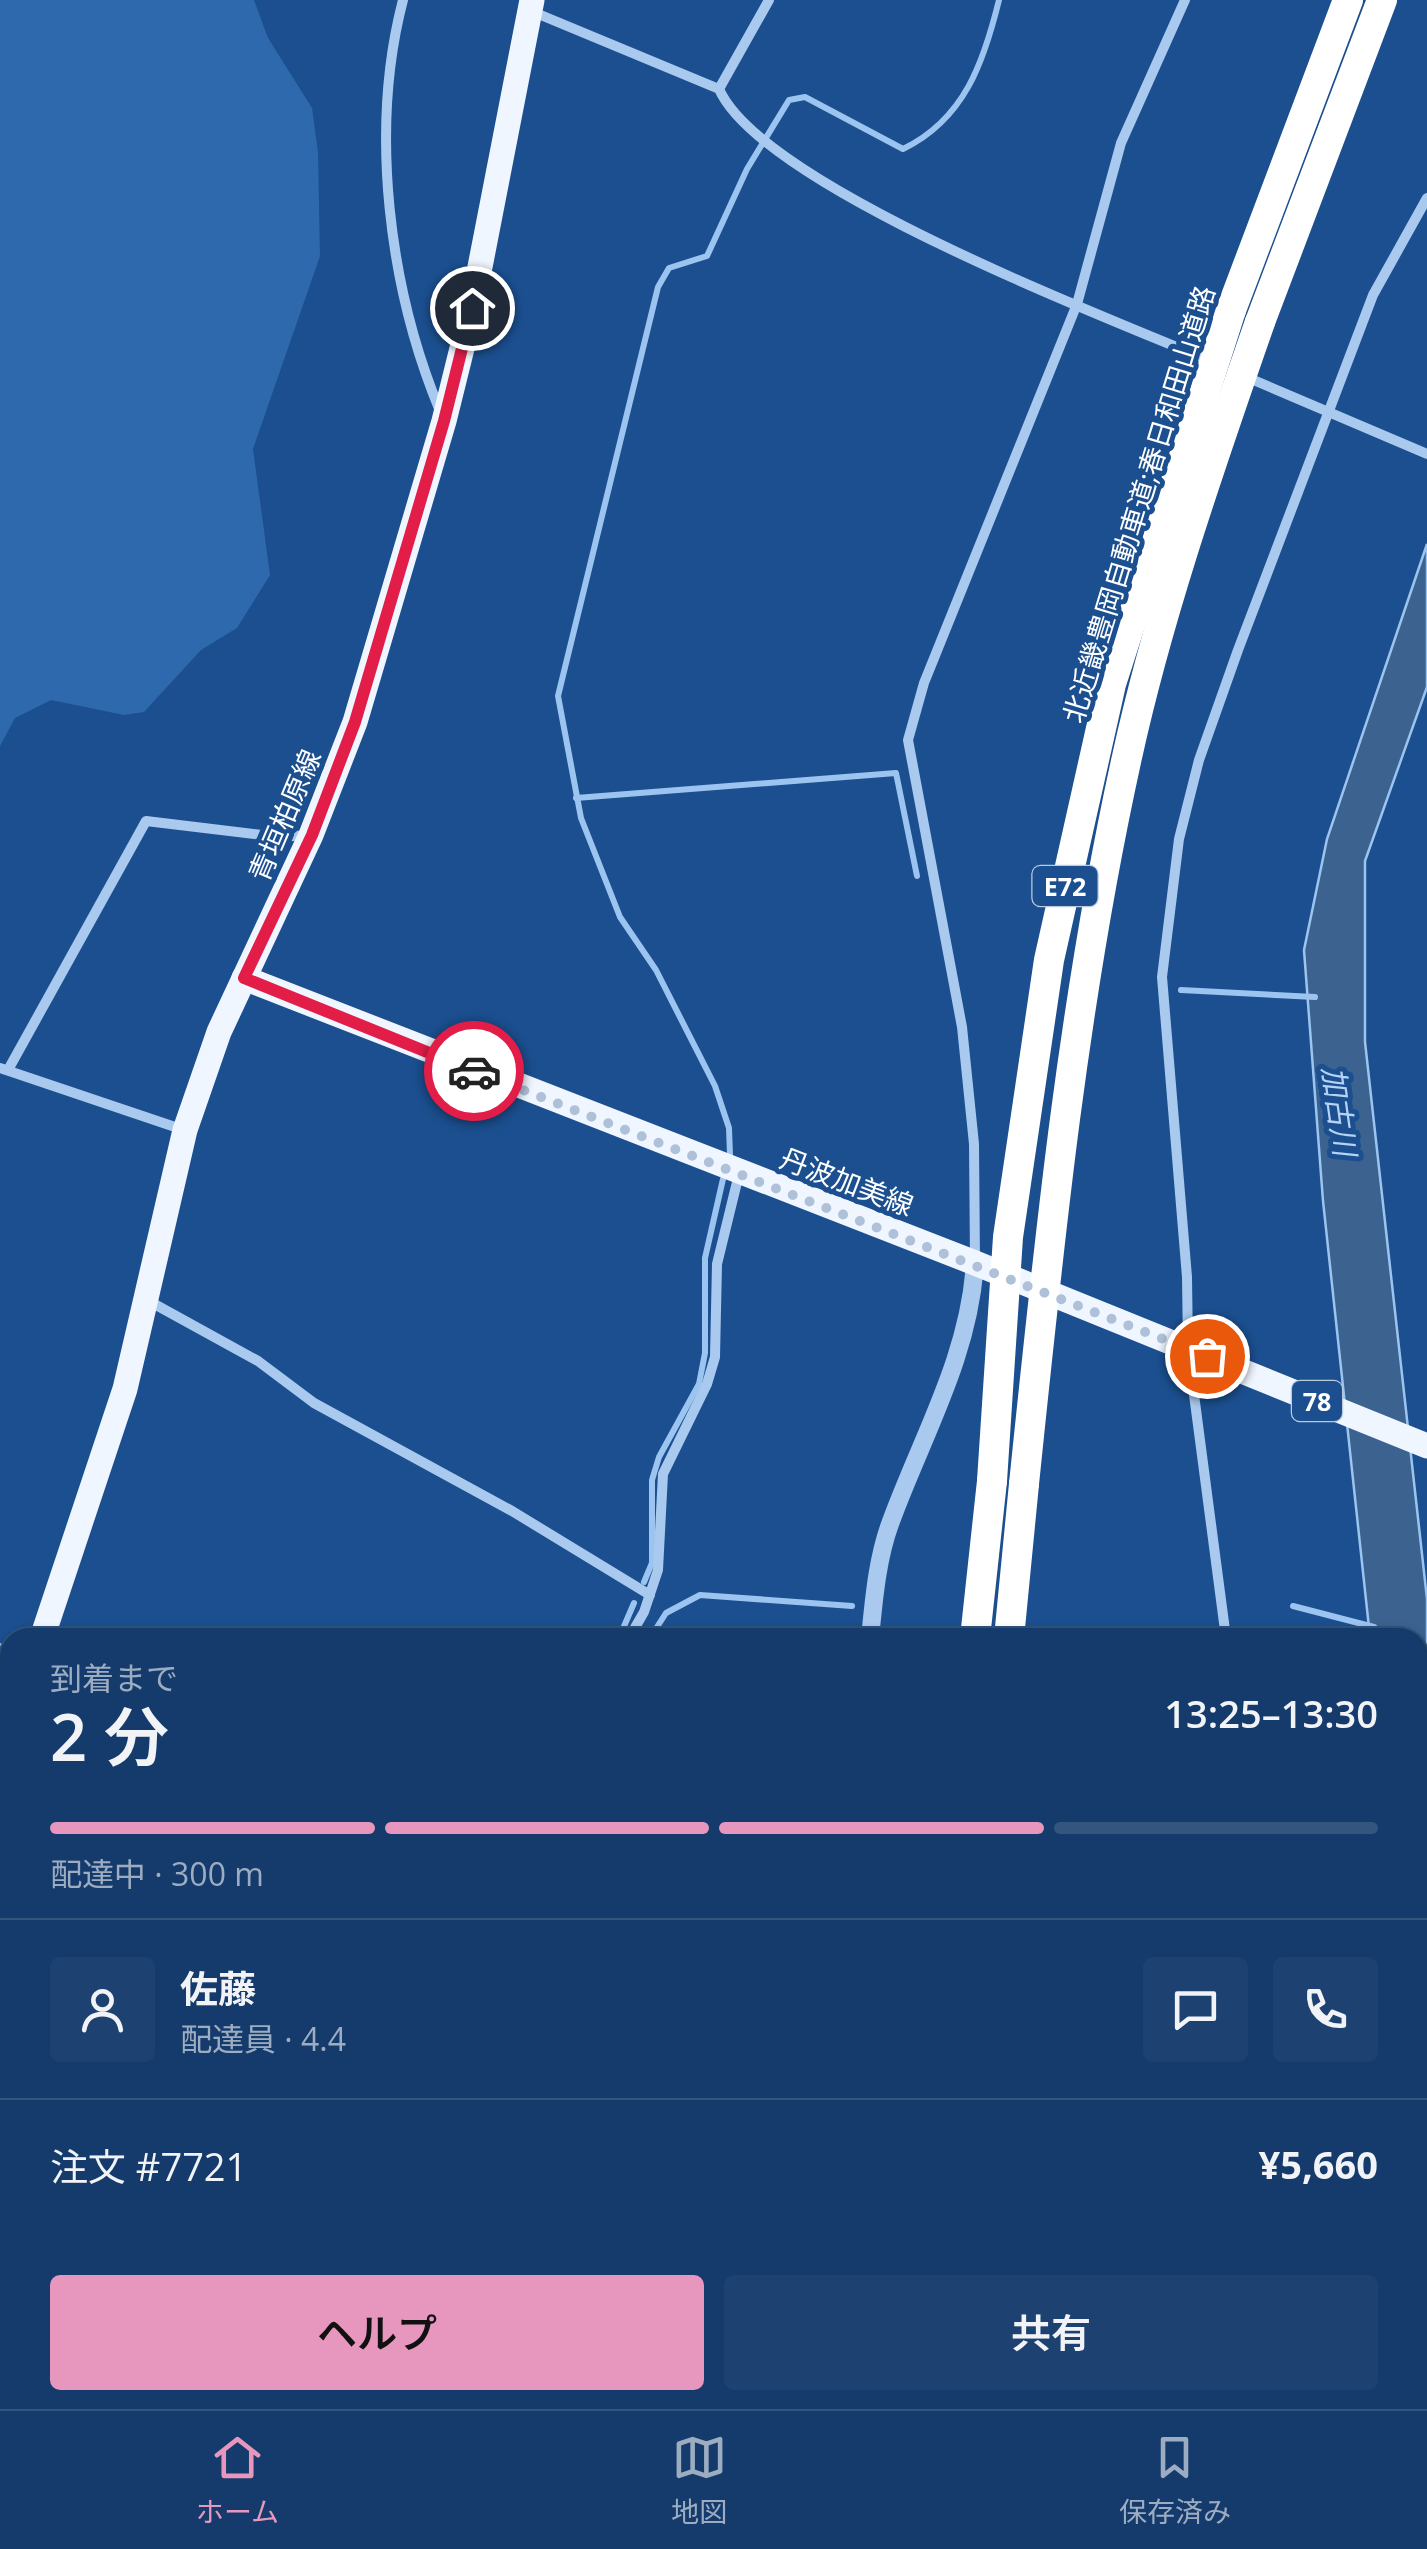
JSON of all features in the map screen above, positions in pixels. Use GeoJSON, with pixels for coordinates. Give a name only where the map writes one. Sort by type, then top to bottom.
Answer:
{"type":"FeatureCollection","features":[{"type":"Feature","properties":{"kind":"highway","name":"北近畿豊岡自動車道;春日和田山道路"},"geometry":{"type":"LineString","coordinates":[[977,1628],[992,1481],[1008,1237],[1049,960],[1110,684],[1230,310],[1348,0]]}},
{"type":"Feature","properties":{"kind":"highway","name":"北近畿豊岡自動車道;春日和田山道路"},"geometry":{"type":"LineString","coordinates":[[1010,1628],[1048,1246],[1089,959],[1128,754],[1206,478],[1260,322],[1382,0]]}},
{"type":"Feature","properties":{"kind":"main road","name":"青垣柏原線"},"geometry":{"type":"LineString","coordinates":[[46,1628],[98,1479],[146,1299],[185,1130],[244,978],[312,835],[355,722],[444,421],[496,201],[531,5]]}},
{"type":"Feature","properties":{"kind":"main road","name":"丹波加美線"},"geometry":{"type":"LineString","coordinates":[[244,978],[975,1262],[1427,1446]]}},
{"type":"Feature","properties":{"kind":"street"},"geometry":{"type":"LineString","coordinates":[[404,0],[388,120],[390,187],[409,318],[444,421]]}},
{"type":"Feature","properties":{"kind":"street"},"geometry":{"type":"LineString","coordinates":[[719,89],[769,0]]}},
{"type":"Feature","properties":{"kind":"street"},"geometry":{"type":"LineString","coordinates":[[871,1628],[878,1567],[889,1526],[951,1380],[972,1311],[975,1262],[974,1144],[962,1028],[908,740],[924,684],[1077,304],[1122,142],[1185,0]]}},
{"type":"Feature","properties":{"kind":"street"},"geometry":{"type":"LineString","coordinates":[[531,5],[719,89],[729,112],[759,140],[884,217],[1427,454]]}},
{"type":"Feature","properties":{"kind":"street"},"geometry":{"type":"LineString","coordinates":[[1225,1628],[1187,1277],[1162,977],[1179,839],[1199,760],[1238,650],[1373,295],[1427,198]]}},
{"type":"Feature","properties":{"kind":"street"},"geometry":{"type":"LineString","coordinates":[[185,1130],[4,1070],[146,821],[278,837],[312,835]]}},
{"type":"Feature","properties":{"kind":"street"},"geometry":{"type":"LineString","coordinates":[[633,1628],[658,1570],[664,1474],[707,1384],[715,1357],[717,1264],[740,1172]]}},
{"type":"Feature","properties":{"kind":"street"},"geometry":{"type":"LineString","coordinates":[[146,1299],[258,1361],[314,1403],[512,1512],[650,1595]]}},
{"type":"Feature","properties":{"kind":"shaded area"},"geometry":{"type":"Polygon","coordinates":[[[0,0],[254,0],[268,38],[312,108],[318,152],[320,256],[253,449],[270,575],[237,628],[201,650],[144,712],[124,715],[51,700],[15,718],[0,746],[0,0]]]}},
{"type":"Feature","properties":{"kind":"water","name":"加古川"},"geometry":{"type":"Polygon","coordinates":[[[1427,544],[1427,687],[1365,861],[1365,1042],[1427,1599],[1427,1628],[1369,1628],[1323,1201],[1304,950],[1327,839],[1427,544]]]}},
{"type":"Feature","properties":{"kind":"waterway"},"geometry":{"type":"LineString","coordinates":[[730,1155],[729,1128],[715,1086],[656,970],[620,917],[581,818],[558,696],[658,287],[669,268],[707,256],[747,169],[789,100],[805,97],[903,149],[942,122],[969,86],[999,0]]}},
{"type":"Feature","properties":{"kind":"waterway"},"geometry":{"type":"LineString","coordinates":[[576,798],[896,773],[917,876]]}},
{"type":"Feature","properties":{"kind":"waterway"},"geometry":{"type":"LineString","coordinates":[[1181,990],[1315,997]]}},
{"type":"Feature","properties":{"kind":"waterway"},"geometry":{"type":"LineString","coordinates":[[644,1582],[652,1563],[652,1480],[659,1457],[699,1384],[705,1353],[705,1258],[723,1179]]}},
{"type":"Feature","properties":{"kind":"waterway"},"geometry":{"type":"LineString","coordinates":[[656,1628],[666,1613],[700,1595],[852,1606]]}},
{"type":"Feature","properties":{"kind":"waterway"},"geometry":{"type":"LineString","coordinates":[[623,1628],[634,1603]]}},
{"type":"Feature","properties":{"kind":"waterway"},"geometry":{"type":"LineString","coordinates":[[1293,1606],[1374,1627]]}},
{"type":"Feature","properties":{"kind":"way so far"},"geometry":{"type":"LineString","coordinates":[[474,1071],[975,1262],[1207,1356]]}},
{"type":"Feature","properties":{"kind":"route"},"geometry":{"type":"LineString","coordinates":[[472,308],[444,421],[415,507],[355,722],[312,835],[244,978],[474,1071]]}}]}
